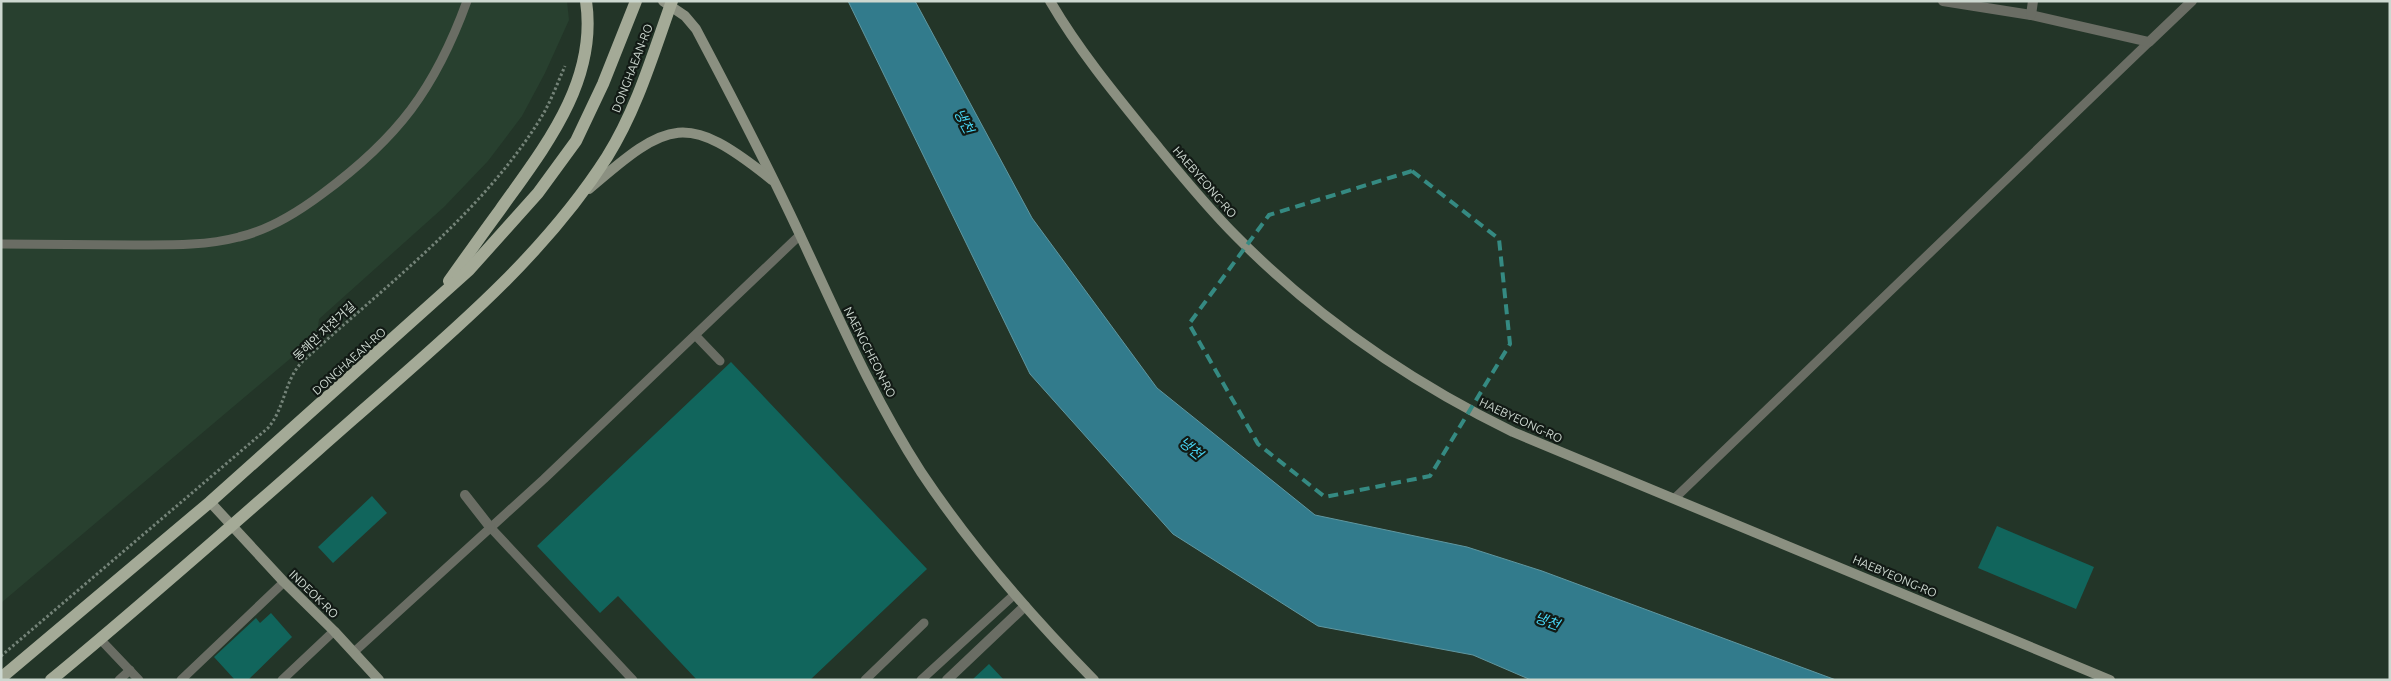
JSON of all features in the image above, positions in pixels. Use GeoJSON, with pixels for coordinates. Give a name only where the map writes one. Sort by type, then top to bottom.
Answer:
{"type":"FeatureCollection","features":[{"type":"Feature","properties":{"kind":"main road"},"geometry":{"type":"LineString","coordinates":[[433,305],[554,135],[575,90],[586,50],[589,31],[586,1]]}},
{"type":"Feature","properties":{"kind":"main road","name":"DONGHAEAN-RO"},"geometry":{"type":"LineString","coordinates":[[1,678],[210,502],[433,305],[506,230],[559,167],[590,114],[636,1]]}},
{"type":"Feature","properties":{"kind":"main road","name":"DONGHAEAN-RO"},"geometry":{"type":"LineString","coordinates":[[51,680],[232,526],[452,332],[523,263],[580,196],[608,156],[628,117],[668,3]]}},
{"type":"Feature","properties":{"kind":"street","name":"HAEBYEONG-RO"},"geometry":{"type":"LineString","coordinates":[[1050,1],[1101,76],[1205,203],[1242,242],[1308,301],[1373,351],[1446,398],[1480,416],[1552,448],[2110,680]]}},
{"type":"Feature","properties":{"kind":"street"},"geometry":{"type":"LineString","coordinates":[[1943,1],[2031,16],[2150,42],[2192,1]]}},
{"type":"Feature","properties":{"kind":"street"},"geometry":{"type":"LineString","coordinates":[[2031,16],[2033,1]]}},
{"type":"Feature","properties":{"kind":"street","name":"NAENGCHEON-RO"},"geometry":{"type":"LineString","coordinates":[[668,3],[685,16],[696,29],[776,183],[845,332],[900,436],[948,510],[1014,594],[1094,680]]}},
{"type":"Feature","properties":{"kind":"street"},"geometry":{"type":"LineString","coordinates":[[580,196],[627,156],[651,140],[668,134],[685,132],[698,133],[725,146],[776,183]]}},
{"type":"Feature","properties":{"kind":"street"},"geometry":{"type":"LineString","coordinates":[[465,495],[490,527]]}},
{"type":"Feature","properties":{"kind":"street","name":"INDEOK-RO"},"geometry":{"type":"LineString","coordinates":[[210,502],[379,680]]}},
{"type":"Feature","properties":{"kind":"street"},"geometry":{"type":"LineString","coordinates":[[946,680],[1025,606]]}},
{"type":"Feature","properties":{"kind":"lane"},"geometry":{"type":"LineString","coordinates":[[1,244],[168,245],[207,242],[240,237],[290,215],[343,179],[369,157],[412,111],[441,63],[467,1]]}},
{"type":"Feature","properties":{"kind":"lane"},"geometry":{"type":"LineString","coordinates":[[1674,498],[2150,42]]}},
{"type":"Feature","properties":{"kind":"lane"},"geometry":{"type":"LineString","coordinates":[[354,652],[444,572],[696,336],[800,235]]}},
{"type":"Feature","properties":{"kind":"lane"},"geometry":{"type":"LineString","coordinates":[[696,336],[720,361]]}},
{"type":"Feature","properties":{"kind":"lane"},"geometry":{"type":"LineString","coordinates":[[490,527],[633,680]]}},
{"type":"Feature","properties":{"kind":"lane"},"geometry":{"type":"LineString","coordinates":[[181,680],[284,582]]}},
{"type":"Feature","properties":{"kind":"lane"},"geometry":{"type":"LineString","coordinates":[[921,680],[1014,594]]}},
{"type":"Feature","properties":{"kind":"lane"},"geometry":{"type":"LineString","coordinates":[[865,680],[924,623]]}},
{"type":"Feature","properties":{"kind":"lane"},"geometry":{"type":"LineString","coordinates":[[282,680],[334,631]]}},
{"type":"Feature","properties":{"kind":"lane"},"geometry":{"type":"LineString","coordinates":[[100,639],[139,680]]}},
{"type":"Feature","properties":{"kind":"lane"},"geometry":{"type":"LineString","coordinates":[[119,680],[130,670]]}},
{"type":"Feature","properties":{"kind":"path","name":"동해안 자전거길"},"geometry":{"type":"LineString","coordinates":[[1,656],[268,428],[278,412],[290,377],[302,362],[440,236],[505,167],[540,119],[568,59]]}},
{"type":"Feature","properties":{"kind":"highlighted area"},"geometry":{"type":"Polygon","coordinates":[[[1412,171],[1499,239],[1510,344],[1430,476],[1325,497],[1258,444],[1189,324],[1269,215],[1412,171]]]}},
{"type":"Feature","properties":{"kind":"shaded area"},"geometry":{"type":"Polygon","coordinates":[[[1,1],[567,1],[569,20],[545,73],[522,116],[488,161],[444,207],[319,319],[317,336],[1,603],[1,1]]]}},
{"type":"Feature","properties":{"kind":"water","name":"냉천"},"geometry":{"type":"Polygon","coordinates":[[[848,1],[915,1],[1032,218],[1157,388],[1315,515],[1467,547],[1542,571],[1836,680],[1531,680],[1473,655],[1318,626],[1173,534],[1030,374],[848,1]]]}},
{"type":"Feature","properties":{"kind":"building"},"geometry":{"type":"Polygon","coordinates":[[[731,362],[927,569],[810,680],[697,680],[618,596],[600,613],[537,546],[731,362]]]}},
{"type":"Feature","properties":{"kind":"building"},"geometry":{"type":"Polygon","coordinates":[[[372,496],[387,513],[333,563],[318,547],[372,496]]]}},
{"type":"Feature","properties":{"kind":"building"},"geometry":{"type":"Polygon","coordinates":[[[1997,526],[2094,567],[2076,609],[1978,568],[1997,526]]]}},
{"type":"Feature","properties":{"kind":"building"},"geometry":{"type":"Polygon","coordinates":[[[271,613],[292,637],[248,680],[235,680],[214,657],[256,618],[260,623],[271,613]]]}},
{"type":"Feature","properties":{"kind":"building"},"geometry":{"type":"Polygon","coordinates":[[[989,664],[1004,680],[972,680],[989,664]]]}}]}
